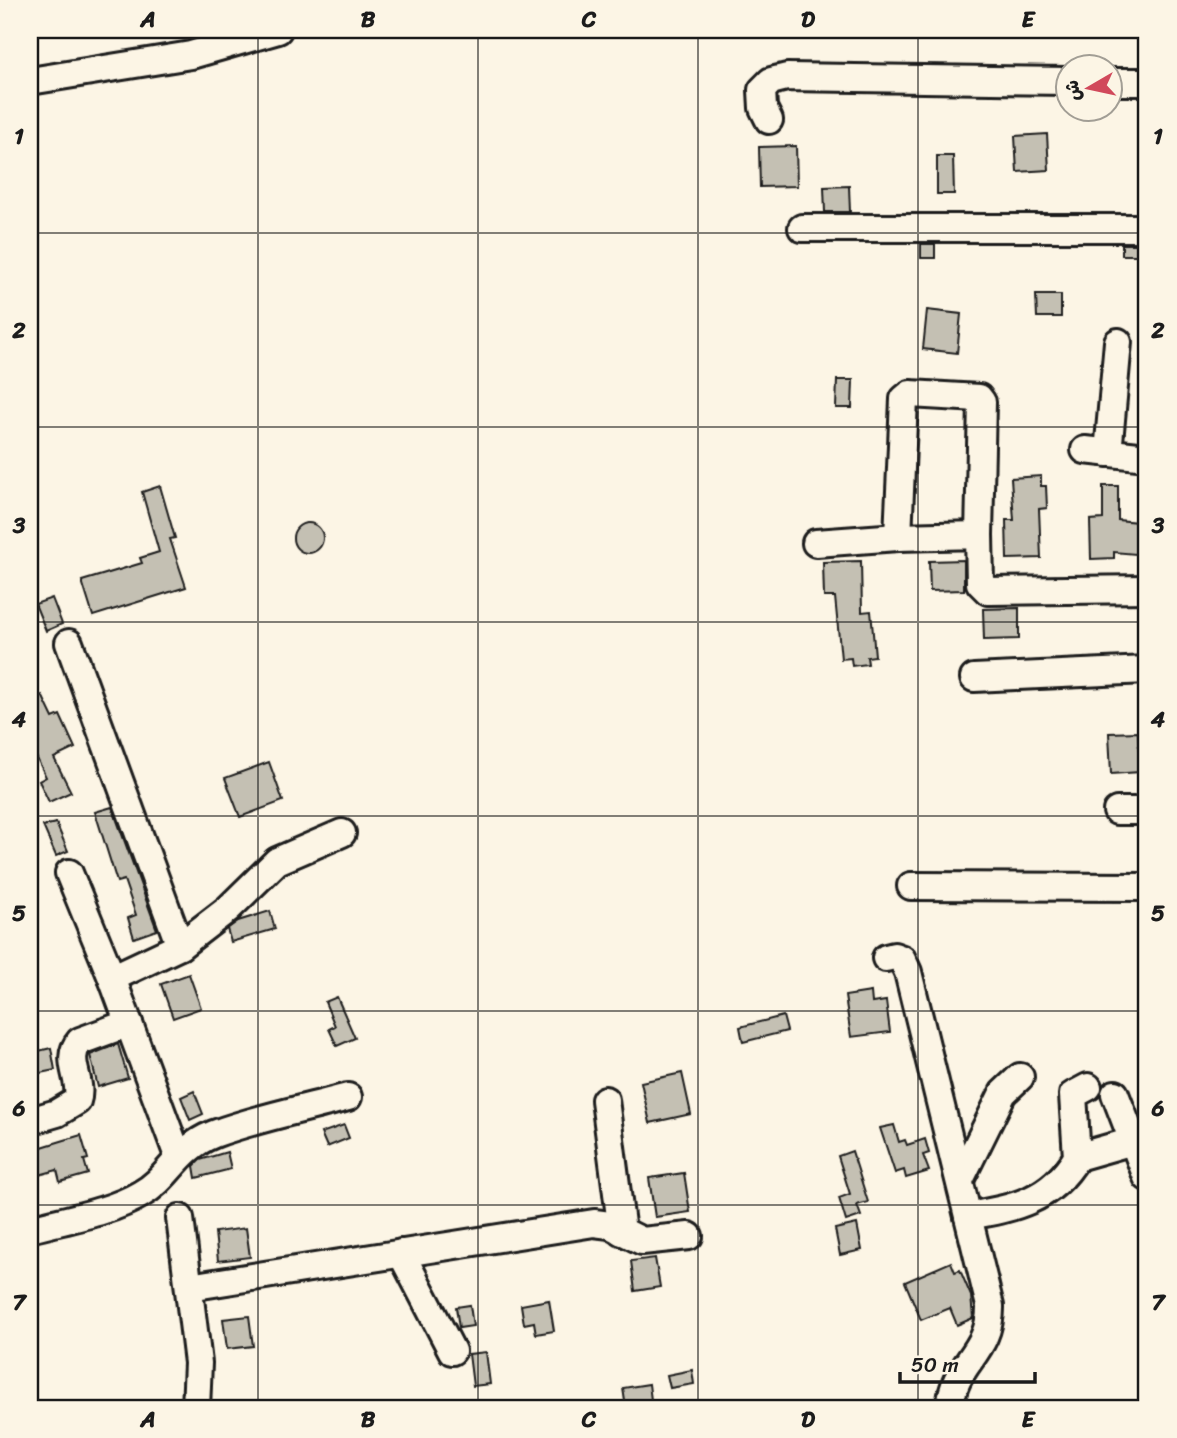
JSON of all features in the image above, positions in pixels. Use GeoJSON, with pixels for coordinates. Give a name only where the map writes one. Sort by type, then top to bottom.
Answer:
{"type":"FeatureCollection","features":[{"type":"Feature","properties":{"kind":"street"},"geometry":{"type":"LineString","coordinates":[[30,81],[191,55],[278,30]]}},
{"type":"Feature","properties":{"kind":"street"},"geometry":{"type":"LineString","coordinates":[[769,120],[763,108],[762,90],[771,80],[787,77],[1054,81]]}},
{"type":"Feature","properties":{"kind":"street"},"geometry":{"type":"LineString","coordinates":[[1124,82],[1147,82]]}},
{"type":"Feature","properties":{"kind":"street"},"geometry":{"type":"LineString","coordinates":[[802,228],[1147,228]]}},
{"type":"Feature","properties":{"kind":"street"},"geometry":{"type":"LineString","coordinates":[[1118,342],[1096,452],[1147,457]]}},
{"type":"Feature","properties":{"kind":"street"},"geometry":{"type":"LineString","coordinates":[[898,537],[904,399],[910,394],[979,398],[982,402],[980,583],[988,591],[1147,589]]}},
{"type":"Feature","properties":{"kind":"street"},"geometry":{"type":"LineString","coordinates":[[816,543],[979,535]]}},
{"type":"Feature","properties":{"kind":"street"},"geometry":{"type":"LineString","coordinates":[[69,643],[180,946]]}},
{"type":"Feature","properties":{"kind":"street"},"geometry":{"type":"LineString","coordinates":[[974,678],[1147,670]]}},
{"type":"Feature","properties":{"kind":"street"},"geometry":{"type":"LineString","coordinates":[[1117,811],[1147,811]]}},
{"type":"Feature","properties":{"kind":"street"},"geometry":{"type":"LineString","coordinates":[[112,978],[180,946],[228,909],[277,861],[342,833]]}},
{"type":"Feature","properties":{"kind":"street"},"geometry":{"type":"LineString","coordinates":[[69,873],[112,978],[178,1156]]}},
{"type":"Feature","properties":{"kind":"street"},"geometry":{"type":"LineString","coordinates":[[911,886],[1147,887]]}},
{"type":"Feature","properties":{"kind":"street"},"geometry":{"type":"LineString","coordinates":[[886,958],[894,956],[902,960],[908,972],[990,1306],[990,1324],[983,1343],[957,1377],[950,1408]]}},
{"type":"Feature","properties":{"kind":"street"},"geometry":{"type":"LineString","coordinates":[[30,1121],[57,1113],[77,1101],[79,1095],[72,1055],[80,1041],[129,1023]]}},
{"type":"Feature","properties":{"kind":"street"},"geometry":{"type":"LineString","coordinates":[[960,1180],[1003,1093],[1020,1077]]}},
{"type":"Feature","properties":{"kind":"street"},"geometry":{"type":"LineString","coordinates":[[1077,1157],[1073,1095],[1088,1087]]}},
{"type":"Feature","properties":{"kind":"street"},"geometry":{"type":"LineString","coordinates":[[1115,1094],[1147,1177]]}},
{"type":"Feature","properties":{"kind":"street"},"geometry":{"type":"LineString","coordinates":[[30,1229],[142,1194],[155,1184],[178,1156],[214,1134],[348,1097]]}},
{"type":"Feature","properties":{"kind":"street"},"geometry":{"type":"LineString","coordinates":[[605,1100],[622,1232]]}},
{"type":"Feature","properties":{"kind":"street"},"geometry":{"type":"LineString","coordinates":[[968,1216],[1028,1203],[1058,1181],[1077,1157],[1133,1142]]}},
{"type":"Feature","properties":{"kind":"street"},"geometry":{"type":"LineString","coordinates":[[180,1218],[198,1363],[196,1408]]}},
{"type":"Feature","properties":{"kind":"street"},"geometry":{"type":"LineString","coordinates":[[189,1287],[594,1223],[610,1225],[642,1241],[689,1236]]}},
{"type":"Feature","properties":{"kind":"street"},"geometry":{"type":"LineString","coordinates":[[401,1254],[452,1351]]}},
{"type":"Feature","properties":{"kind":"building"},"geometry":{"type":"Polygon","coordinates":[[[1047,134],[1049,170],[1017,172],[1015,136],[1047,134]]]}},
{"type":"Feature","properties":{"kind":"building"},"geometry":{"type":"Polygon","coordinates":[[[796,146],[797,186],[760,187],[759,147],[796,146]]]}},
{"type":"Feature","properties":{"kind":"building"},"geometry":{"type":"Polygon","coordinates":[[[937,156],[953,156],[954,194],[937,194],[937,156]]]}},
{"type":"Feature","properties":{"kind":"building"},"geometry":{"type":"Polygon","coordinates":[[[849,186],[850,212],[825,212],[824,187],[849,186]]]}},
{"type":"Feature","properties":{"kind":"building"},"geometry":{"type":"Polygon","coordinates":[[[921,244],[935,244],[935,258],[921,258],[921,244]]]}},
{"type":"Feature","properties":{"kind":"building"},"geometry":{"type":"Polygon","coordinates":[[[1122,244],[1147,244],[1147,255],[1122,255],[1122,244]]]}},
{"type":"Feature","properties":{"kind":"building"},"geometry":{"type":"Polygon","coordinates":[[[1036,295],[1061,295],[1061,317],[1037,317],[1036,295]]]}},
{"type":"Feature","properties":{"kind":"building"},"geometry":{"type":"Polygon","coordinates":[[[927,310],[961,314],[957,353],[923,349],[927,310]]]}},
{"type":"Feature","properties":{"kind":"building"},"geometry":{"type":"Polygon","coordinates":[[[837,380],[853,380],[852,408],[836,408],[837,380]]]}},
{"type":"Feature","properties":{"kind":"building"},"geometry":{"type":"Polygon","coordinates":[[[1041,476],[1041,486],[1046,486],[1047,508],[1039,509],[1041,558],[1007,559],[1006,520],[1014,520],[1011,478],[1041,476]]]}},
{"type":"Feature","properties":{"kind":"building"},"geometry":{"type":"Polygon","coordinates":[[[160,486],[175,538],[170,539],[186,587],[93,616],[82,581],[142,563],[140,558],[159,552],[142,492],[160,486]]]}},
{"type":"Feature","properties":{"kind":"building"},"geometry":{"type":"Polygon","coordinates":[[[1103,486],[1118,486],[1118,520],[1147,523],[1147,555],[1114,552],[1114,558],[1091,559],[1090,520],[1103,519],[1103,486]]]}},
{"type":"Feature","properties":{"kind":"building"},"geometry":{"type":"Polygon","coordinates":[[[308,523],[319,527],[323,538],[319,549],[308,553],[297,549],[293,538],[297,527],[308,523]]]}},
{"type":"Feature","properties":{"kind":"building"},"geometry":{"type":"Polygon","coordinates":[[[964,560],[964,590],[930,591],[929,561],[964,560]]]}},
{"type":"Feature","properties":{"kind":"building"},"geometry":{"type":"Polygon","coordinates":[[[861,561],[862,612],[871,611],[875,656],[867,657],[868,664],[852,666],[851,658],[841,659],[835,597],[824,597],[823,562],[861,561]]]}},
{"type":"Feature","properties":{"kind":"building"},"geometry":{"type":"Polygon","coordinates":[[[52,598],[62,624],[46,631],[35,604],[52,598]]]}},
{"type":"Feature","properties":{"kind":"building"},"geometry":{"type":"Polygon","coordinates":[[[1019,608],[1019,639],[984,640],[983,609],[1019,608]]]}},
{"type":"Feature","properties":{"kind":"building"},"geometry":{"type":"Polygon","coordinates":[[[42,695],[53,718],[60,715],[75,748],[54,758],[71,792],[49,802],[39,781],[46,777],[30,744],[30,700],[42,695]]]}},
{"type":"Feature","properties":{"kind":"building"},"geometry":{"type":"Polygon","coordinates":[[[1138,732],[1140,772],[1111,774],[1109,733],[1138,732]]]}},
{"type":"Feature","properties":{"kind":"building"},"geometry":{"type":"Polygon","coordinates":[[[269,762],[283,801],[240,817],[225,778],[269,762]]]}},
{"type":"Feature","properties":{"kind":"building"},"geometry":{"type":"Polygon","coordinates":[[[112,807],[157,930],[134,938],[128,918],[136,915],[124,880],[117,882],[95,812],[112,807]]]}},
{"type":"Feature","properties":{"kind":"building"},"geometry":{"type":"Polygon","coordinates":[[[56,823],[68,851],[56,856],[43,826],[56,823]]]}},
{"type":"Feature","properties":{"kind":"building"},"geometry":{"type":"Polygon","coordinates":[[[270,911],[275,929],[231,942],[227,929],[238,921],[270,911]]]}},
{"type":"Feature","properties":{"kind":"building"},"geometry":{"type":"Polygon","coordinates":[[[189,974],[201,1008],[173,1018],[161,984],[189,974]]]}},
{"type":"Feature","properties":{"kind":"building"},"geometry":{"type":"Polygon","coordinates":[[[871,992],[872,1003],[886,1001],[890,1032],[851,1037],[845,996],[871,992]]]}},
{"type":"Feature","properties":{"kind":"building"},"geometry":{"type":"Polygon","coordinates":[[[337,997],[355,1038],[337,1046],[329,1029],[335,1026],[325,1002],[337,997]]]}},
{"type":"Feature","properties":{"kind":"building"},"geometry":{"type":"Polygon","coordinates":[[[783,1016],[787,1031],[743,1042],[740,1027],[783,1016]]]}},
{"type":"Feature","properties":{"kind":"building"},"geometry":{"type":"Polygon","coordinates":[[[118,1044],[128,1078],[98,1087],[90,1055],[118,1044]]]}},
{"type":"Feature","properties":{"kind":"building"},"geometry":{"type":"Polygon","coordinates":[[[51,1048],[55,1070],[30,1075],[30,1053],[51,1048]]]}},
{"type":"Feature","properties":{"kind":"building"},"geometry":{"type":"Polygon","coordinates":[[[682,1073],[691,1114],[650,1123],[641,1082],[682,1073]]]}},
{"type":"Feature","properties":{"kind":"building"},"geometry":{"type":"Polygon","coordinates":[[[194,1091],[203,1114],[190,1120],[181,1097],[194,1091]]]}},
{"type":"Feature","properties":{"kind":"building"},"geometry":{"type":"Polygon","coordinates":[[[344,1125],[349,1138],[327,1147],[321,1133],[344,1125]]]}},
{"type":"Feature","properties":{"kind":"building"},"geometry":{"type":"Polygon","coordinates":[[[894,1125],[899,1142],[905,1140],[907,1145],[925,1139],[929,1153],[923,1155],[929,1171],[906,1178],[904,1170],[895,1173],[880,1128],[894,1125]]]}},
{"type":"Feature","properties":{"kind":"building"},"geometry":{"type":"Polygon","coordinates":[[[81,1135],[88,1159],[84,1160],[88,1174],[60,1182],[57,1170],[39,1175],[32,1150],[81,1135]]]}},
{"type":"Feature","properties":{"kind":"building"},"geometry":{"type":"Polygon","coordinates":[[[852,1151],[868,1202],[857,1205],[861,1216],[846,1221],[839,1198],[850,1194],[838,1156],[852,1151]]]}},
{"type":"Feature","properties":{"kind":"building"},"geometry":{"type":"Polygon","coordinates":[[[227,1152],[231,1169],[196,1178],[194,1166],[200,1160],[227,1152]]]}},
{"type":"Feature","properties":{"kind":"building"},"geometry":{"type":"Polygon","coordinates":[[[684,1173],[690,1212],[655,1217],[649,1178],[684,1173]]]}},
{"type":"Feature","properties":{"kind":"building"},"geometry":{"type":"Polygon","coordinates":[[[857,1224],[862,1250],[840,1255],[835,1229],[857,1224]]]}},
{"type":"Feature","properties":{"kind":"building"},"geometry":{"type":"Polygon","coordinates":[[[246,1228],[250,1257],[218,1261],[215,1232],[246,1228]]]}},
{"type":"Feature","properties":{"kind":"building"},"geometry":{"type":"Polygon","coordinates":[[[655,1258],[660,1287],[635,1291],[631,1261],[655,1258]]]}},
{"type":"Feature","properties":{"kind":"building"},"geometry":{"type":"Polygon","coordinates":[[[951,1262],[955,1272],[960,1270],[971,1296],[973,1318],[957,1325],[950,1308],[921,1320],[905,1282],[951,1262]]]}},
{"type":"Feature","properties":{"kind":"building"},"geometry":{"type":"Polygon","coordinates":[[[549,1300],[554,1331],[536,1334],[534,1322],[524,1324],[521,1305],[549,1300]]]}},
{"type":"Feature","properties":{"kind":"building"},"geometry":{"type":"Polygon","coordinates":[[[470,1305],[473,1326],[459,1328],[456,1307],[470,1305]]]}},
{"type":"Feature","properties":{"kind":"building"},"geometry":{"type":"Polygon","coordinates":[[[249,1316],[253,1346],[227,1349],[223,1319],[249,1316]]]}},
{"type":"Feature","properties":{"kind":"building"},"geometry":{"type":"Polygon","coordinates":[[[486,1352],[490,1384],[473,1386],[469,1354],[486,1352]]]}},
{"type":"Feature","properties":{"kind":"building"},"geometry":{"type":"Polygon","coordinates":[[[692,1370],[694,1384],[670,1388],[667,1375],[692,1370]]]}},
{"type":"Feature","properties":{"kind":"building"},"geometry":{"type":"Polygon","coordinates":[[[649,1384],[652,1408],[626,1408],[623,1388],[649,1384]]]}}]}
